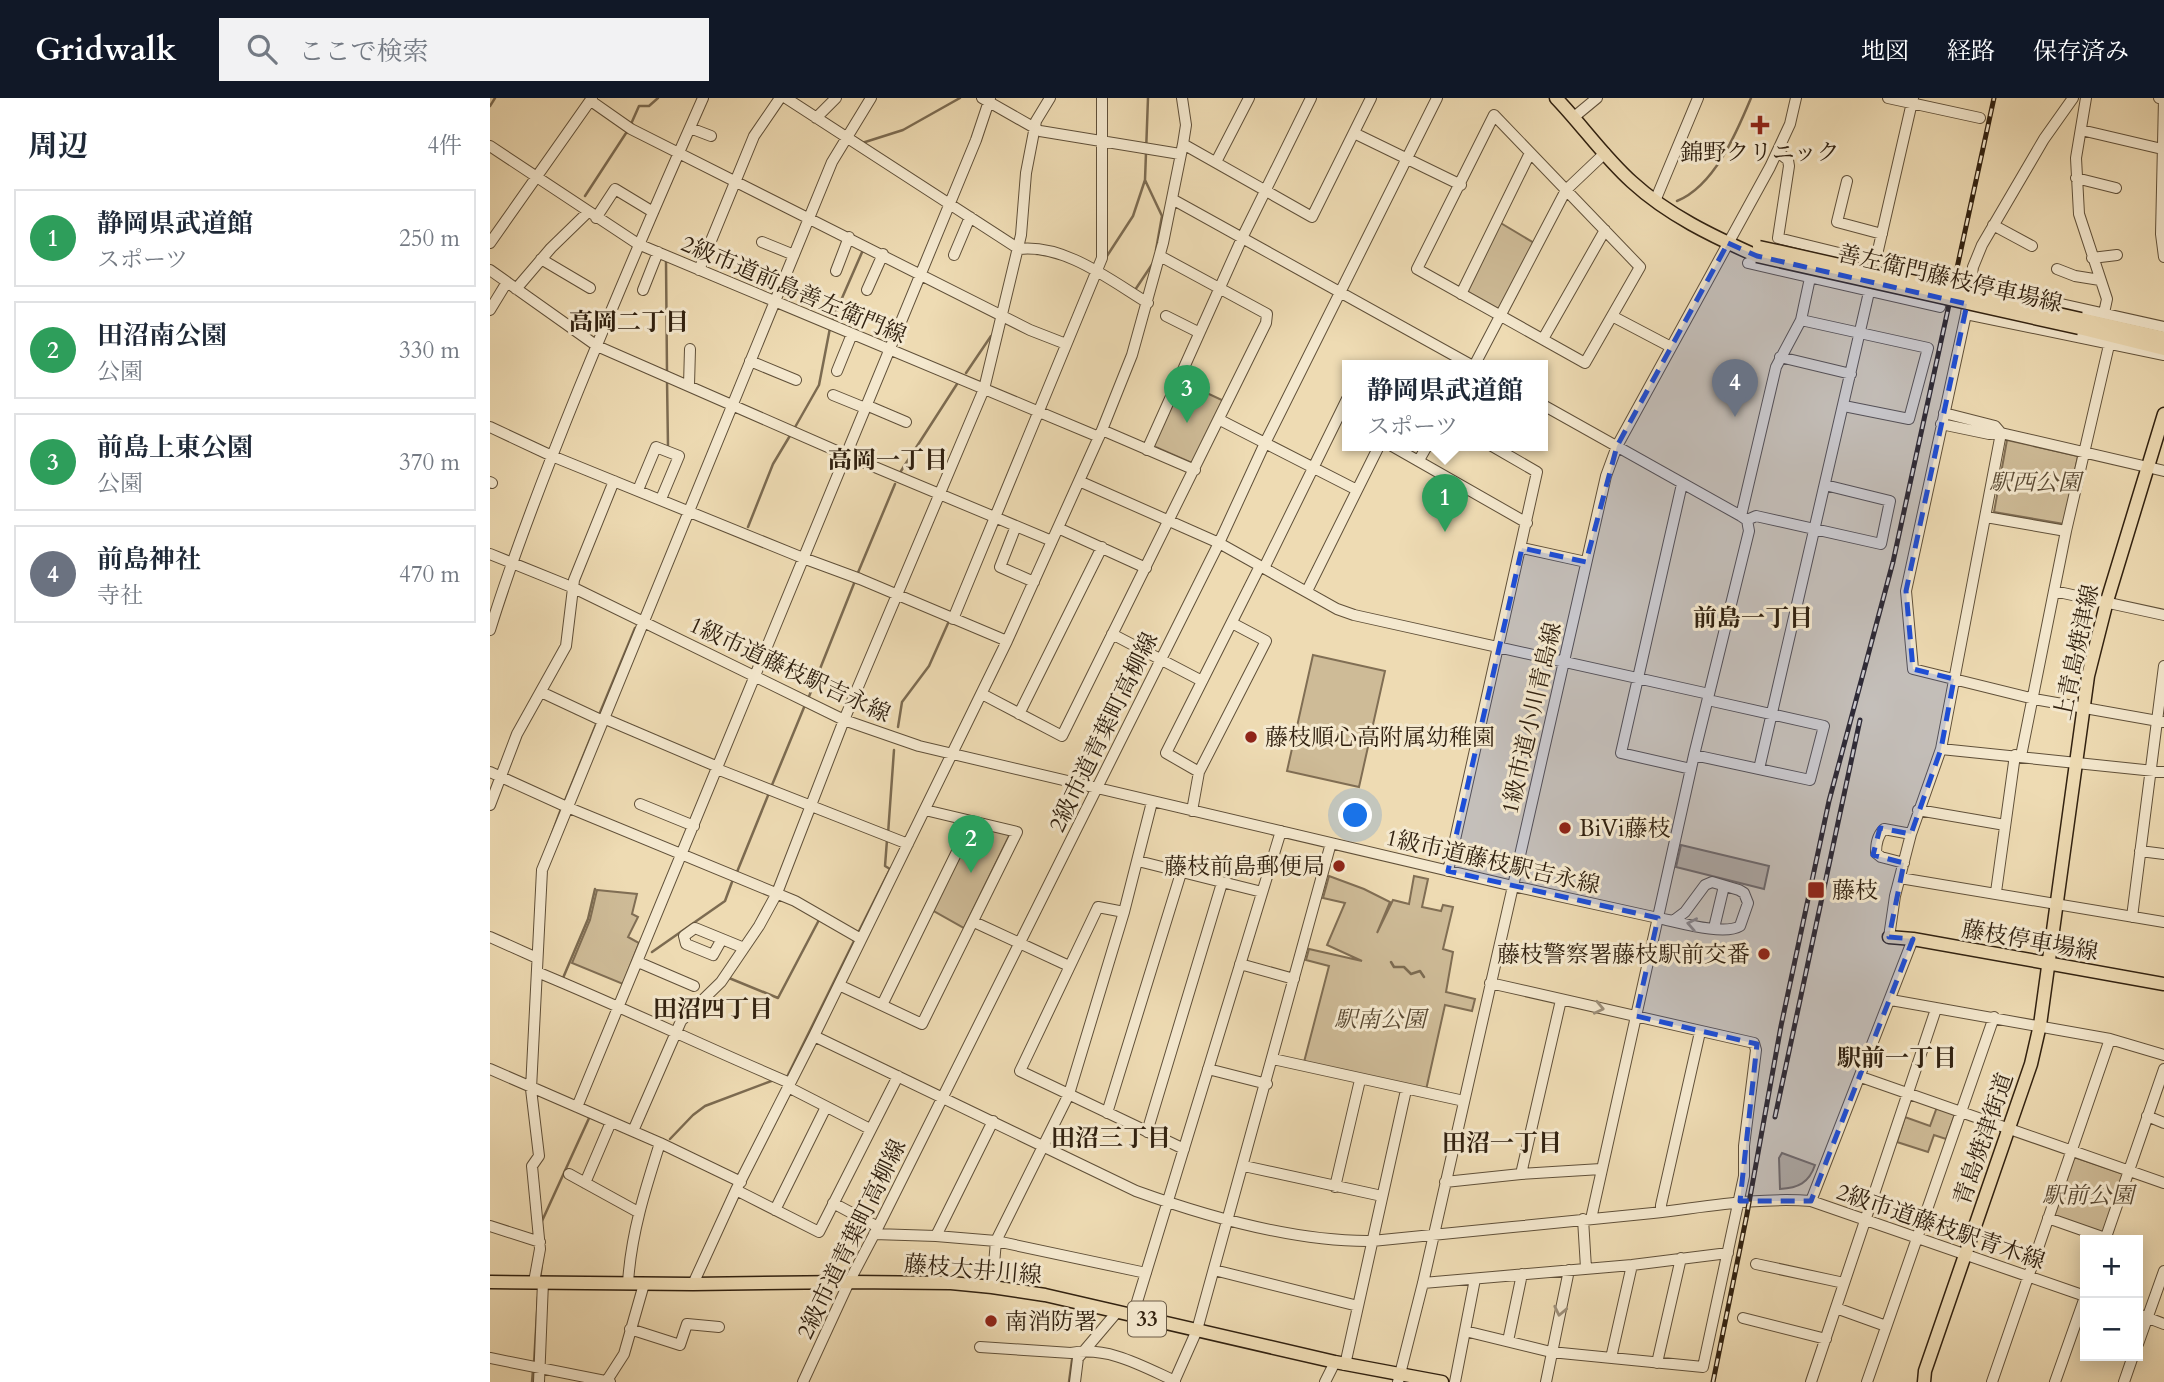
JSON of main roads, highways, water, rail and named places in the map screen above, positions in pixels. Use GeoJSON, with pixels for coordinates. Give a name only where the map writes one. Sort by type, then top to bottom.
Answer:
{"type":"FeatureCollection","features":[{"type":"Feature","properties":{"kind":"main road","name":"善左衛門藤枝停車場線"},"geometry":{"type":"LineString","coordinates":[[1556,98],[1631,181],[1655,201],[1691,224],[1754,256],[2080,324],[2164,338]]}},
{"type":"Feature","properties":{"kind":"main road","name":"善左衛門藤枝停車場線"},"geometry":{"type":"LineString","coordinates":[[2080,324],[2164,349]]}},
{"type":"Feature","properties":{"kind":"main road","name":"上青島焼津線"},"geometry":{"type":"LineString","coordinates":[[2056,904],[2088,676],[2107,601],[2164,414]]}},
{"type":"Feature","properties":{"kind":"main road","name":"青島焼津街道"},"geometry":{"type":"LineString","coordinates":[[1924,1382],[1925,1371],[2031,1064],[2040,1026],[2056,904]]}},
{"type":"Feature","properties":{"kind":"main road","name":"藤枝停車場線"},"geometry":{"type":"LineString","coordinates":[[1889,937],[2164,984]]}},
{"type":"Feature","properties":{"kind":"main road","name":"藤枝大井川線"},"geometry":{"type":"LineString","coordinates":[[490,1282],[951,1283],[992,1287],[1045,1295],[1399,1379],[1442,1382]]}},
{"type":"Feature","properties":{"kind":"waterway"},"geometry":{"type":"LineString","coordinates":[[490,106],[495,98]]}},
{"type":"Feature","properties":{"kind":"waterway"},"geometry":{"type":"LineString","coordinates":[[631,124],[639,106],[649,106],[658,98]]}},
{"type":"Feature","properties":{"kind":"waterway"},"geometry":{"type":"LineString","coordinates":[[862,143],[903,130],[960,98]]}},
{"type":"Feature","properties":{"kind":"waterway"},"geometry":{"type":"LineString","coordinates":[[1107,256],[1133,216],[1145,180],[1148,98]]}},
{"type":"Feature","properties":{"kind":"waterway"},"geometry":{"type":"LineString","coordinates":[[1677,201],[1690,194],[1713,171],[1731,142],[1751,98]]}},
{"type":"Feature","properties":{"kind":"waterway"},"geometry":{"type":"LineString","coordinates":[[585,196],[628,130]]}},
{"type":"Feature","properties":{"kind":"waterway"},"geometry":{"type":"LineString","coordinates":[[1145,180],[1162,216],[1156,250]]}},
{"type":"Feature","properties":{"kind":"waterway"},"geometry":{"type":"LineString","coordinates":[[832,321],[863,250]]}},
{"type":"Feature","properties":{"kind":"waterway"},"geometry":{"type":"LineString","coordinates":[[666,260],[667,373]]}},
{"type":"Feature","properties":{"kind":"waterway"},"geometry":{"type":"LineString","coordinates":[[1135,290],[1153,263]]}},
{"type":"Feature","properties":{"kind":"waterway"},"geometry":{"type":"LineString","coordinates":[[794,429],[819,385],[830,328]]}},
{"type":"Feature","properties":{"kind":"waterway"},"geometry":{"type":"LineString","coordinates":[[966,373],[991,336],[994,336]]}},
{"type":"Feature","properties":{"kind":"waterway"},"geometry":{"type":"LineString","coordinates":[[667,379],[668,447]]}},
{"type":"Feature","properties":{"kind":"waterway"},"geometry":{"type":"LineString","coordinates":[[901,471],[957,384]]}},
{"type":"Feature","properties":{"kind":"waterway"},"geometry":{"type":"LineString","coordinates":[[748,527],[773,464],[791,434]]}},
{"type":"Feature","properties":{"kind":"waterway"},"geometry":{"type":"LineString","coordinates":[[857,575],[895,484]]}},
{"type":"Feature","properties":{"kind":"waterway"},"geometry":{"type":"LineString","coordinates":[[808,699],[855,581]]}},
{"type":"Feature","properties":{"kind":"waterway"},"geometry":{"type":"LineString","coordinates":[[898,727],[902,702],[929,666],[949,621]]}},
{"type":"Feature","properties":{"kind":"waterway"},"geometry":{"type":"LineString","coordinates":[[599,715],[635,628]]}},
{"type":"Feature","properties":{"kind":"waterway"},"geometry":{"type":"LineString","coordinates":[[772,785],[805,705]]}},
{"type":"Feature","properties":{"kind":"waterway"},"geometry":{"type":"LineString","coordinates":[[564,803],[597,722]]}},
{"type":"Feature","properties":{"kind":"waterway"},"geometry":{"type":"LineString","coordinates":[[888,834],[894,750]]}},
{"type":"Feature","properties":{"kind":"waterway"},"geometry":{"type":"LineString","coordinates":[[737,872],[769,793]]}},
{"type":"Feature","properties":{"kind":"waterway"},"geometry":{"type":"LineString","coordinates":[[550,839],[561,809]]}},
{"type":"Feature","properties":{"kind":"waterway"},"geometry":{"type":"LineString","coordinates":[[858,933],[890,869],[885,866],[887,840]]}},
{"type":"Feature","properties":{"kind":"waterway"},"geometry":{"type":"LineString","coordinates":[[652,952],[725,901],[732,882]]}},
{"type":"Feature","properties":{"kind":"waterway"},"geometry":{"type":"LineString","coordinates":[[563,978],[588,919],[595,889]]}},
{"type":"Feature","properties":{"kind":"waterway"},"geometry":{"type":"LineString","coordinates":[[729,978],[778,998],[820,918]]}},
{"type":"Feature","properties":{"kind":"waterway"},"geometry":{"type":"LineString","coordinates":[[787,1077],[855,939]]}},
{"type":"Feature","properties":{"kind":"waterway"},"geometry":{"type":"LineString","coordinates":[[1391,962],[1394,967],[1404,967],[1411,974],[1420,971],[1424,977]]}},
{"type":"Feature","properties":{"kind":"waterway"},"geometry":{"type":"LineString","coordinates":[[670,1139],[705,1106],[774,1080]]}},
{"type":"Feature","properties":{"kind":"waterway"},"geometry":{"type":"LineString","coordinates":[[542,1221],[590,1116]]}},
{"type":"Feature","properties":{"kind":"waterway"},"geometry":{"type":"LineString","coordinates":[[540,1280],[542,1262]]}},
{"type":"Feature","properties":{"kind":"waterway"},"geometry":{"type":"LineString","coordinates":[[534,1363],[538,1297]]}},
{"type":"Feature","properties":{"kind":"waterway"},"geometry":{"type":"LineString","coordinates":[[1069,1382],[1072,1360]]}},
{"type":"Feature","properties":{"kind":"waterway"},"geometry":{"type":"LineString","coordinates":[[532,1382],[533,1370]]}},
{"type":"Feature","properties":{"kind":"railway"},"geometry":{"type":"LineString","coordinates":[[1713,1382],[1781,1026],[1829,801],[1893,562],[1994,98]]}},
{"type":"Feature","properties":{"kind":"railway"},"geometry":{"type":"LineString","coordinates":[[1775,1117],[1860,720]]}},
{"type":"Feature","properties":{"kind":"place","name":"錦野クリニック"},"geometry":{"type":"Point","coordinates":[1760,125]}},
{"type":"Feature","properties":{"kind":"place","name":"前島神社"},"geometry":{"type":"Point","coordinates":[1735,417]}},
{"type":"Feature","properties":{"kind":"place","name":"前島上東公園"},"geometry":{"type":"Point","coordinates":[1187,423]}},
{"type":"Feature","properties":{"kind":"place","name":"静岡県武道館"},"geometry":{"type":"Point","coordinates":[1445,532]}},
{"type":"Feature","properties":{"kind":"place","name":"藤枝順心高附属幼稚園"},"geometry":{"type":"Point","coordinates":[1251,737]}},
{"type":"Feature","properties":{"kind":"place","name":"BiVi藤枝"},"geometry":{"type":"Point","coordinates":[1565,828]}},
{"type":"Feature","properties":{"kind":"place","name":"藤枝前島郵便局"},"geometry":{"type":"Point","coordinates":[1339,866]}},
{"type":"Feature","properties":{"kind":"place","name":"田沼南公園"},"geometry":{"type":"Point","coordinates":[971,873]}},
{"type":"Feature","properties":{"kind":"place","name":"藤枝"},"geometry":{"type":"Point","coordinates":[1816,890]}},
{"type":"Feature","properties":{"kind":"place","name":"藤枝警察署藤枝駅前交番"},"geometry":{"type":"Point","coordinates":[1764,954]}},
{"type":"Feature","properties":{"kind":"place","name":"南消防署"},"geometry":{"type":"Point","coordinates":[991,1321]}},
{"type":"Feature","properties":{"kind":"district","name":"高岡二丁目"},"geometry":{"type":"Point","coordinates":[629,322]}},
{"type":"Feature","properties":{"kind":"district","name":"高岡一丁目"},"geometry":{"type":"Point","coordinates":[888,460]}},
{"type":"Feature","properties":{"kind":"district","name":"前島一丁目"},"geometry":{"type":"Point","coordinates":[1753,618]}},
{"type":"Feature","properties":{"kind":"district","name":"田沼四丁目"},"geometry":{"type":"Point","coordinates":[713,1009]}},
{"type":"Feature","properties":{"kind":"district","name":"駅前一丁目"},"geometry":{"type":"Point","coordinates":[1897,1058]}},
{"type":"Feature","properties":{"kind":"district","name":"田沼三丁目"},"geometry":{"type":"Point","coordinates":[1111,1138]}},
{"type":"Feature","properties":{"kind":"district","name":"田沼一丁目"},"geometry":{"type":"Point","coordinates":[1502,1143]}},
{"type":"Feature","properties":{"kind":"park label","name":"駅西公園"},"geometry":{"type":"Point","coordinates":[2035,482]}},
{"type":"Feature","properties":{"kind":"park label","name":"駅南公園"},"geometry":{"type":"Point","coordinates":[1380,1019]}},
{"type":"Feature","properties":{"kind":"park label","name":"駅前公園"},"geometry":{"type":"Point","coordinates":[2088,1195]}}]}
